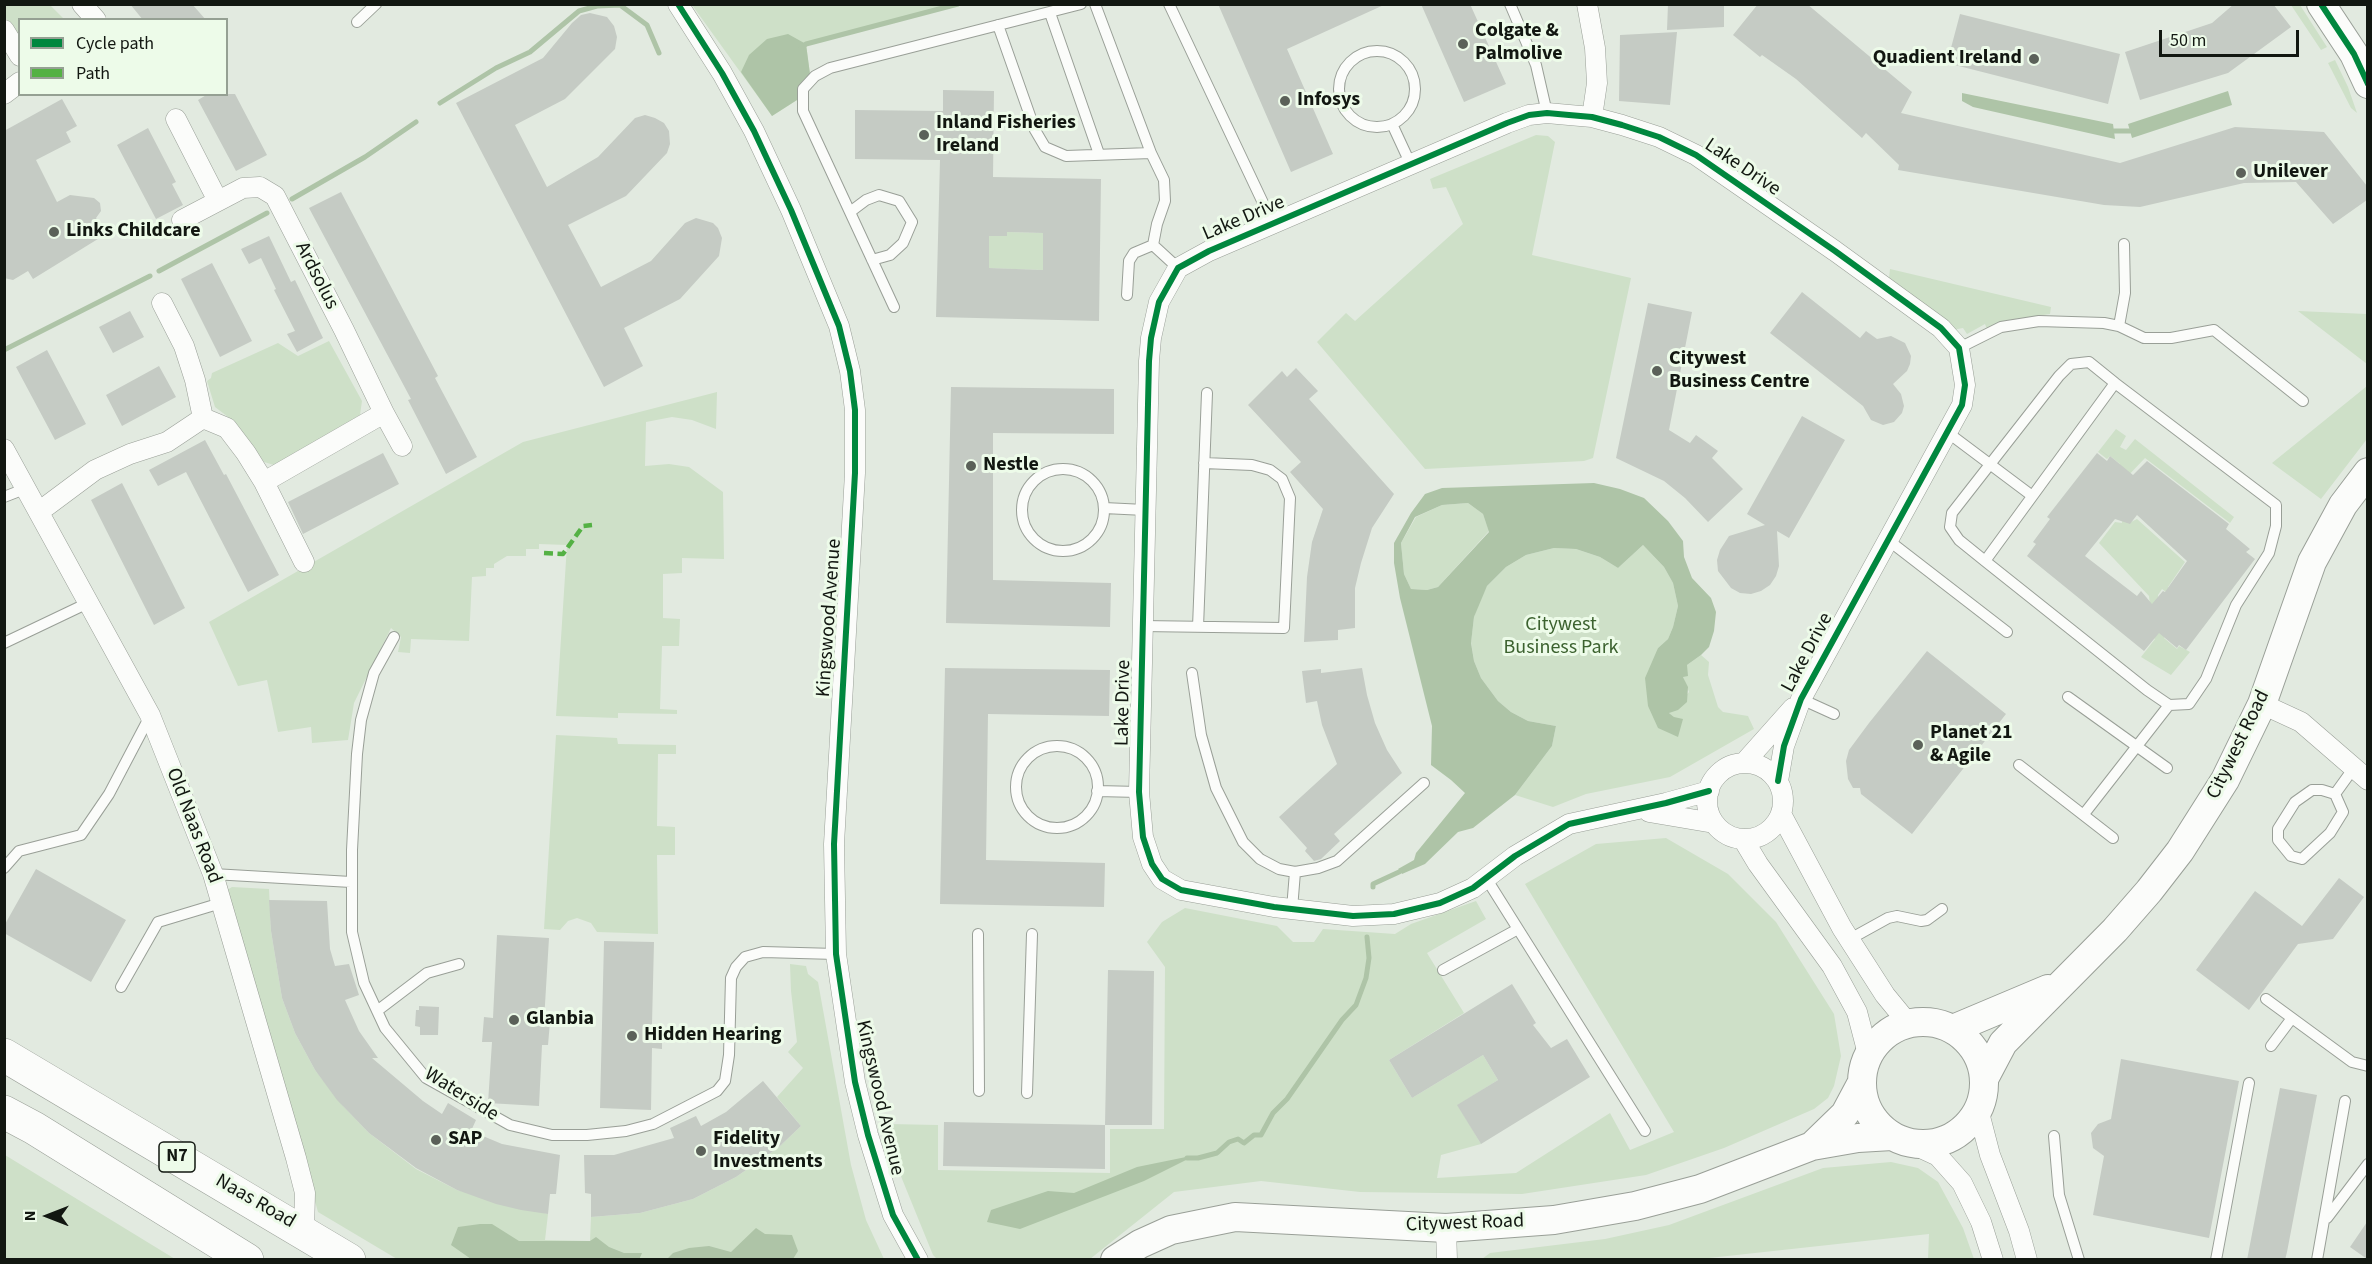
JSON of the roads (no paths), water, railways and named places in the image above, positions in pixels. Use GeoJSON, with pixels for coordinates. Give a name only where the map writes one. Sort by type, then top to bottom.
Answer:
{"type":"FeatureCollection","features":[{"type":"Feature","properties":{"kind":"highway","name":"Naas Road"},"geometry":{"type":"LineString","coordinates":[[4,1055],[304,1231],[349,1260]]}},
{"type":"Feature","properties":{"kind":"highway","name":"N7"},"geometry":{"type":"LineString","coordinates":[[4,1112],[34,1128],[248,1260]]}},
{"type":"Feature","properties":{"kind":"highway","name":"N7"},"geometry":{"type":"LineString","coordinates":[[34,1128],[221,1260]]}},
{"type":"Feature","properties":{"kind":"main road"},"geometry":{"type":"LineString","coordinates":[[2321,4],[2366,75]]}},
{"type":"Feature","properties":{"kind":"main road","name":"Citywest Road"},"geometry":{"type":"LineString","coordinates":[[1984,1079],[2003,1043],[2115,930],[2180,851],[2225,780],[2262,704],[2312,562],[2343,505],[2367,472]]}},
{"type":"Feature","properties":{"kind":"main road","name":"Citywest Road"},"geometry":{"type":"LineString","coordinates":[[1953,1029],[2058,985]]}},
{"type":"Feature","properties":{"kind":"main road"},"geometry":{"type":"LineString","coordinates":[[1924,1021],[1939,1023],[1953,1029],[1969,1042],[1979,1059],[1984,1079],[1983,1094],[1978,1109],[1967,1125],[1950,1138],[1930,1144],[1901,1139],[1876,1123],[1865,1105],[1861,1084],[1868,1054],[1885,1034],[1908,1023],[1924,1021]]}},
{"type":"Feature","properties":{"kind":"main road","name":"Citywest Road"},"geometry":{"type":"LineString","coordinates":[[1812,1146],[1845,1114],[1861,1084]]}},
{"type":"Feature","properties":{"kind":"main road","name":"Citywest Road"},"geometry":{"type":"LineString","coordinates":[[1115,1260],[1140,1244],[1171,1230],[1235,1217],[1446,1228],[1554,1220],[1635,1206],[1700,1189],[1812,1146],[1858,1138],[1901,1139]]}},
{"type":"Feature","properties":{"kind":"street"},"geometry":{"type":"LineString","coordinates":[[82,4],[94,18]]}},
{"type":"Feature","properties":{"kind":"street","name":"Kingswood Avenue"},"geometry":{"type":"LineString","coordinates":[[678,4],[722,73],[754,131],[791,210],[839,326],[850,371],[855,410],[855,473],[835,822],[836,954],[846,1027],[868,1135],[893,1215],[918,1260]]}},
{"type":"Feature","properties":{"kind":"street"},"geometry":{"type":"LineString","coordinates":[[1587,4],[1595,48],[1597,83],[1592,117]]}},
{"type":"Feature","properties":{"kind":"street"},"geometry":{"type":"LineString","coordinates":[[4,30],[18,53]]}},
{"type":"Feature","properties":{"kind":"street"},"geometry":{"type":"LineString","coordinates":[[4,94],[18,84]]}},
{"type":"Feature","properties":{"kind":"street","name":"Lake Drive"},"geometry":{"type":"LineString","coordinates":[[1708,791],[1569,824],[1534,843],[1473,888],[1440,903],[1394,915],[1353,916],[1292,909],[1181,890],[1162,879],[1152,864],[1143,837],[1139,792],[1145,510],[1151,338],[1159,302],[1179,268],[1209,251],[1507,123],[1529,115],[1547,113],[1592,117],[1659,137],[1696,155],[1941,328],[1959,348],[1965,385],[1962,405],[1801,699],[1784,746],[1778,781]]}},
{"type":"Feature","properties":{"kind":"street"},"geometry":{"type":"LineString","coordinates":[[176,119],[218,201]]}},
{"type":"Feature","properties":{"kind":"street","name":"Ardsolus"},"geometry":{"type":"LineString","coordinates":[[182,220],[243,188],[260,187],[275,196],[402,446]]}},
{"type":"Feature","properties":{"kind":"street"},"geometry":{"type":"LineString","coordinates":[[162,303],[184,346],[195,380],[203,418]]}},
{"type":"Feature","properties":{"kind":"street"},"geometry":{"type":"LineString","coordinates":[[264,482],[384,413]]}},
{"type":"Feature","properties":{"kind":"street"},"geometry":{"type":"LineString","coordinates":[[203,418],[227,428],[264,482],[304,562]]}},
{"type":"Feature","properties":{"kind":"street"},"geometry":{"type":"LineString","coordinates":[[40,512],[95,470],[129,454],[167,442],[203,418]]}},
{"type":"Feature","properties":{"kind":"street","name":"Old Naas Road"},"geometry":{"type":"LineString","coordinates":[[4,449],[150,715],[213,874],[305,1193],[304,1231]]}},
{"type":"Feature","properties":{"kind":"street","name":"Lake Drive"},"geometry":{"type":"LineString","coordinates":[[1744,763],[1801,699]]}},
{"type":"Feature","properties":{"kind":"street"},"geometry":{"type":"LineString","coordinates":[[2262,704],[2301,722],[2360,775]]}},
{"type":"Feature","properties":{"kind":"street"},"geometry":{"type":"LineString","coordinates":[[1744,763],[1764,767],[1778,781],[1784,803],[1775,825],[1766,833],[1755,838],[1743,839],[1732,837],[1714,823],[1709,813],[1708,791],[1713,780],[1722,771],[1732,765],[1744,763]]}},
{"type":"Feature","properties":{"kind":"street","name":"Lake Drive"},"geometry":{"type":"LineString","coordinates":[[1634,810],[1714,823]]}},
{"type":"Feature","properties":{"kind":"street"},"geometry":{"type":"LineString","coordinates":[[1781,814],[1850,939],[1885,995],[1908,1023]]}},
{"type":"Feature","properties":{"kind":"street"},"geometry":{"type":"LineString","coordinates":[[1743,839],[1758,864],[1832,966],[1857,1012],[1868,1054]]}},
{"type":"Feature","properties":{"kind":"street"},"geometry":{"type":"LineString","coordinates":[[1978,1109],[1989,1155],[2019,1231],[2027,1260]]}},
{"type":"Feature","properties":{"kind":"street"},"geometry":{"type":"LineString","coordinates":[[1901,1139],[1938,1156],[1962,1183],[1982,1222],[1993,1260]]}},
{"type":"Feature","properties":{"kind":"street"},"geometry":{"type":"LineString","coordinates":[[1446,1228],[1447,1260]]}},
{"type":"Feature","properties":{"kind":"lane"},"geometry":{"type":"LineString","coordinates":[[357,22],[376,4]]}},
{"type":"Feature","properties":{"kind":"lane"},"geometry":{"type":"LineString","coordinates":[[894,308],[803,111],[803,89],[815,76],[830,68],[1081,4]]}},
{"type":"Feature","properties":{"kind":"lane"},"geometry":{"type":"LineString","coordinates":[[1095,4],[1151,153],[1164,180],[1165,201],[1156,224],[1154,245]]}},
{"type":"Feature","properties":{"kind":"lane"},"geometry":{"type":"LineString","coordinates":[[1169,4],[1273,224]]}},
{"type":"Feature","properties":{"kind":"lane"},"geometry":{"type":"LineString","coordinates":[[1510,4],[1536,65],[1547,113]]}},
{"type":"Feature","properties":{"kind":"lane"},"geometry":{"type":"LineString","coordinates":[[1050,13],[1099,154]]}},
{"type":"Feature","properties":{"kind":"lane"},"geometry":{"type":"LineString","coordinates":[[998,26],[1035,130],[1044,147],[1066,156],[1151,153]]}},
{"type":"Feature","properties":{"kind":"lane"},"geometry":{"type":"LineString","coordinates":[[1373,51],[1390,52],[1401,59],[1412,72],[1415,85],[1413,100],[1406,113],[1392,124],[1380,127],[1367,126],[1352,118],[1343,107],[1339,92],[1341,76],[1347,64],[1360,55],[1373,51]]}},
{"type":"Feature","properties":{"kind":"lane"},"geometry":{"type":"LineString","coordinates":[[1392,124],[1411,165]]}},
{"type":"Feature","properties":{"kind":"lane"},"geometry":{"type":"LineString","coordinates":[[850,212],[866,200],[879,195],[899,201],[912,222],[903,243],[890,255],[872,260]]}},
{"type":"Feature","properties":{"kind":"lane"},"geometry":{"type":"LineString","coordinates":[[2119,326],[2125,293],[2124,244]]}},
{"type":"Feature","properties":{"kind":"lane"},"geometry":{"type":"LineString","coordinates":[[1154,245],[1179,268]]}},
{"type":"Feature","properties":{"kind":"lane"},"geometry":{"type":"LineString","coordinates":[[1127,295],[1129,261],[1134,253],[1154,245]]}},
{"type":"Feature","properties":{"kind":"lane"},"geometry":{"type":"LineString","coordinates":[[1959,348],[2001,327],[2029,323],[2078,321],[2119,326],[2144,338],[2171,338],[2214,330],[2303,402]]}},
{"type":"Feature","properties":{"kind":"lane"},"geometry":{"type":"LineString","coordinates":[[2089,362],[2115,383],[2276,505],[2276,526],[2269,553],[2235,605],[2206,679],[2189,704],[2169,705],[1959,540],[1950,527],[1952,513],[2059,376],[2071,364],[2089,362]]}},
{"type":"Feature","properties":{"kind":"lane"},"geometry":{"type":"LineString","coordinates":[[1985,561],[2115,383]]}},
{"type":"Feature","properties":{"kind":"lane"},"geometry":{"type":"LineString","coordinates":[[1198,627],[1207,393]]}},
{"type":"Feature","properties":{"kind":"lane"},"geometry":{"type":"LineString","coordinates":[[1947,432],[2031,495]]}},
{"type":"Feature","properties":{"kind":"lane"},"geometry":{"type":"LineString","coordinates":[[1142,626],[1284,628],[1290,498],[1282,479],[1270,470],[1251,465],[1204,463]]}},
{"type":"Feature","properties":{"kind":"lane"},"geometry":{"type":"LineString","coordinates":[[1064,469],[1075,470],[1092,481],[1098,489],[1104,508],[1099,530],[1092,539],[1083,546],[1062,551],[1051,549],[1032,537],[1026,528],[1022,506],[1024,496],[1036,479],[1054,470],[1064,469]]}},
{"type":"Feature","properties":{"kind":"lane"},"geometry":{"type":"LineString","coordinates":[[4,497],[27,488]]}},
{"type":"Feature","properties":{"kind":"lane"},"geometry":{"type":"LineString","coordinates":[[1104,508],[1145,510]]}},
{"type":"Feature","properties":{"kind":"lane"},"geometry":{"type":"LineString","coordinates":[[1888,540],[2007,632]]}},
{"type":"Feature","properties":{"kind":"lane"},"geometry":{"type":"LineString","coordinates":[[4,643],[90,602]]}},
{"type":"Feature","properties":{"kind":"lane","name":"Waterside"},"geometry":{"type":"LineString","coordinates":[[394,637],[374,673],[361,720],[357,754],[351,882],[352,932],[364,983],[385,1028],[426,1078],[510,1125],[552,1135],[626,1131],[653,1124],[717,1091],[725,1081],[729,1055],[731,978],[736,967],[745,957],[763,952],[836,954]]}},
{"type":"Feature","properties":{"kind":"lane"},"geometry":{"type":"LineString","coordinates":[[1192,673],[1201,735],[1209,767],[1227,811],[1243,842],[1260,859],[1279,869],[1295,872],[1318,868],[1337,861],[1425,783]]}},
{"type":"Feature","properties":{"kind":"lane"},"geometry":{"type":"LineString","coordinates":[[2068,697],[2167,768]]}},
{"type":"Feature","properties":{"kind":"lane"},"geometry":{"type":"LineString","coordinates":[[1801,699],[1834,714]]}},
{"type":"Feature","properties":{"kind":"lane"},"geometry":{"type":"LineString","coordinates":[[2084,814],[2169,705]]}},
{"type":"Feature","properties":{"kind":"lane"},"geometry":{"type":"LineString","coordinates":[[4,868],[19,850],[81,835],[109,794],[150,715]]}},
{"type":"Feature","properties":{"kind":"lane"},"geometry":{"type":"LineString","coordinates":[[1063,747],[1082,755],[1089,762],[1094,771],[1097,791],[1095,802],[1082,820],[1062,828],[1050,828],[1040,825],[1023,811],[1018,801],[1016,779],[1020,769],[1033,754],[1042,749],[1063,747]]}},
{"type":"Feature","properties":{"kind":"lane"},"geometry":{"type":"LineString","coordinates":[[2019,765],[2113,838]]}},
{"type":"Feature","properties":{"kind":"lane"},"geometry":{"type":"LineString","coordinates":[[2335,794],[2360,775]]}},
{"type":"Feature","properties":{"kind":"lane"},"geometry":{"type":"LineString","coordinates":[[2312,790],[2335,794],[2343,812],[2330,833],[2302,858],[2291,856],[2278,840],[2278,829],[2295,802],[2312,790]]}},
{"type":"Feature","properties":{"kind":"lane"},"geometry":{"type":"LineString","coordinates":[[1097,791],[1139,792]]}},
{"type":"Feature","properties":{"kind":"lane"},"geometry":{"type":"LineString","coordinates":[[1292,909],[1295,872]]}},
{"type":"Feature","properties":{"kind":"lane"},"geometry":{"type":"LineString","coordinates":[[213,874],[351,882]]}},
{"type":"Feature","properties":{"kind":"lane"},"geometry":{"type":"LineString","coordinates":[[1486,878],[1646,1131]]}},
{"type":"Feature","properties":{"kind":"lane"},"geometry":{"type":"LineString","coordinates":[[122,987],[158,922],[221,903]]}},
{"type":"Feature","properties":{"kind":"lane"},"geometry":{"type":"LineString","coordinates":[[1850,939],[1888,918],[1897,916],[1921,921],[1927,920],[1942,909]]}},
{"type":"Feature","properties":{"kind":"lane"},"geometry":{"type":"LineString","coordinates":[[1443,970],[1518,929]]}},
{"type":"Feature","properties":{"kind":"lane"},"geometry":{"type":"LineString","coordinates":[[978,934],[979,1091]]}},
{"type":"Feature","properties":{"kind":"lane"},"geometry":{"type":"LineString","coordinates":[[1028,1093],[1032,934]]}},
{"type":"Feature","properties":{"kind":"lane"},"geometry":{"type":"LineString","coordinates":[[377,1011],[427,974],[459,964]]}},
{"type":"Feature","properties":{"kind":"lane"},"geometry":{"type":"LineString","coordinates":[[2266,999],[2352,1062],[2367,1065]]}},
{"type":"Feature","properties":{"kind":"lane"},"geometry":{"type":"LineString","coordinates":[[2271,1046],[2292,1018]]}},
{"type":"Feature","properties":{"kind":"lane"},"geometry":{"type":"LineString","coordinates":[[2216,1260],[2249,1083]]}},
{"type":"Feature","properties":{"kind":"lane"},"geometry":{"type":"LineString","coordinates":[[2320,1259],[2345,1101]]}},
{"type":"Feature","properties":{"kind":"lane"},"geometry":{"type":"LineString","coordinates":[[2054,1136],[2059,1195],[2079,1260]]}},
{"type":"Feature","properties":{"kind":"lane"},"geometry":{"type":"LineString","coordinates":[[2325,1221],[2367,1164]]}},
{"type":"Feature","properties":{"kind":"waterway"},"geometry":{"type":"LineString","coordinates":[[801,48],[806,44],[958,4]]}},
{"type":"Feature","properties":{"kind":"waterway"},"geometry":{"type":"LineString","coordinates":[[440,103],[496,68],[530,52],[579,11],[597,6],[620,5],[647,25],[659,53]]}},
{"type":"Feature","properties":{"kind":"waterway"},"geometry":{"type":"LineString","coordinates":[[292,199],[365,157],[416,122]]}},
{"type":"Feature","properties":{"kind":"waterway"},"geometry":{"type":"LineString","coordinates":[[2114,131],[2130,131]]}},
{"type":"Feature","properties":{"kind":"waterway"},"geometry":{"type":"LineString","coordinates":[[159,271],[267,213]]}},
{"type":"Feature","properties":{"kind":"waterway"},"geometry":{"type":"LineString","coordinates":[[4,350],[150,276]]}},
{"type":"Feature","properties":{"kind":"waterway"},"geometry":{"type":"LineString","coordinates":[[1373,887],[1373,884],[1399,872]]}},
{"type":"Feature","properties":{"kind":"waterway"},"geometry":{"type":"LineString","coordinates":[[1187,1158],[1198,1158],[1217,1153],[1229,1142],[1238,1139],[1244,1143],[1254,1135],[1261,1135],[1273,1113],[1287,1099],[1342,1020],[1356,1005],[1366,978],[1369,958],[1367,937]]}},
{"type":"Feature","properties":{"kind":"place","name":"Colgate & Palmolive"},"geometry":{"type":"Point","coordinates":[1463,44]}},
{"type":"Feature","properties":{"kind":"place","name":"Quadient Ireland"},"geometry":{"type":"Point","coordinates":[2034,59]}},
{"type":"Feature","properties":{"kind":"place","name":"Infosys"},"geometry":{"type":"Point","coordinates":[1285,101]}},
{"type":"Feature","properties":{"kind":"place","name":"Inland Fisheries Ireland"},"geometry":{"type":"Point","coordinates":[924,135]}},
{"type":"Feature","properties":{"kind":"place","name":"Unilever"},"geometry":{"type":"Point","coordinates":[2241,173]}},
{"type":"Feature","properties":{"kind":"place","name":"Links Childcare"},"geometry":{"type":"Point","coordinates":[54,232]}},
{"type":"Feature","properties":{"kind":"place","name":"Citywest Business Centre"},"geometry":{"type":"Point","coordinates":[1657,371]}},
{"type":"Feature","properties":{"kind":"place","name":"Nestle"},"geometry":{"type":"Point","coordinates":[971,466]}},
{"type":"Feature","properties":{"kind":"place","name":"Planet 21 & Agile"},"geometry":{"type":"Point","coordinates":[1918,745]}},
{"type":"Feature","properties":{"kind":"place","name":"Glanbia"},"geometry":{"type":"Point","coordinates":[514,1020]}},
{"type":"Feature","properties":{"kind":"place","name":"Hidden Hearing"},"geometry":{"type":"Point","coordinates":[632,1036]}},
{"type":"Feature","properties":{"kind":"place","name":"SAP"},"geometry":{"type":"Point","coordinates":[436,1140]}},
{"type":"Feature","properties":{"kind":"place","name":"Fidelity Investments"},"geometry":{"type":"Point","coordinates":[701,1151]}},
{"type":"Feature","properties":{"kind":"park label","name":"Citywest Business Park"},"geometry":{"type":"Point","coordinates":[1561,638]}}]}
